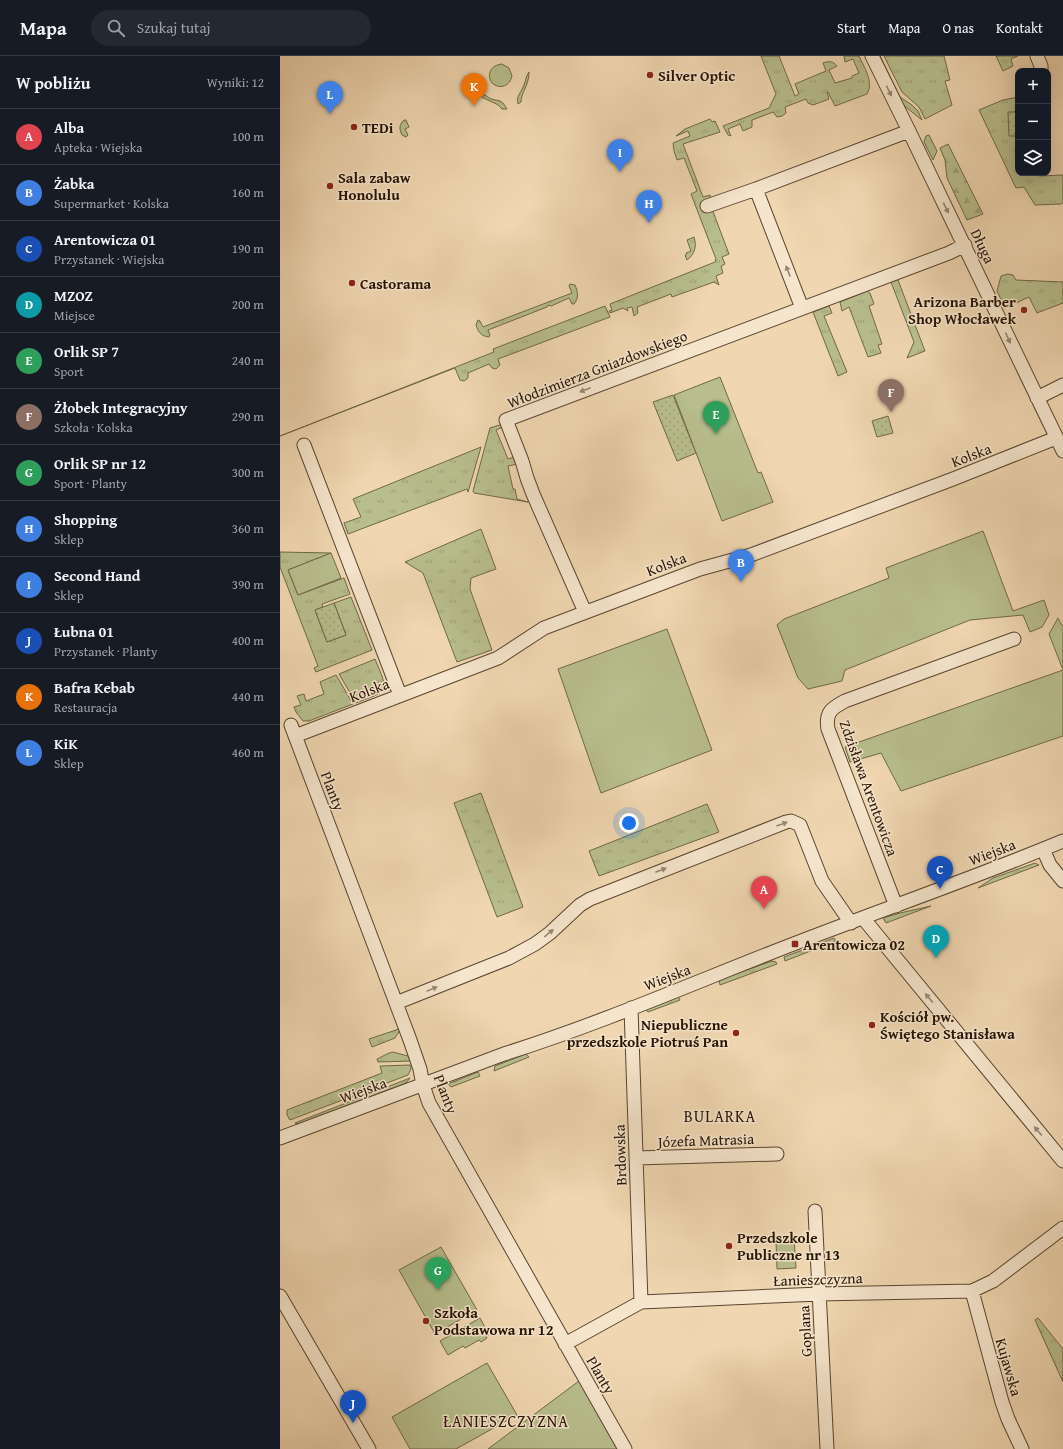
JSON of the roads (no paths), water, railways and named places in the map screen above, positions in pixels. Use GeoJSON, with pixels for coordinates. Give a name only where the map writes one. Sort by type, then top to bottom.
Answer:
{"type":"FeatureCollection","features":[{"type":"Feature","properties":{"kind":"street","name":"Długa"},"geometry":{"type":"LineString","coordinates":[[872,56],[910,131],[1063,451]]}},
{"type":"Feature","properties":{"kind":"street"},"geometry":{"type":"LineString","coordinates":[[1037,56],[1041,68]]}},
{"type":"Feature","properties":{"kind":"street"},"geometry":{"type":"LineString","coordinates":[[707,206],[910,131]]}},
{"type":"Feature","properties":{"kind":"street"},"geometry":{"type":"LineString","coordinates":[[756,189],[802,308]]}},
{"type":"Feature","properties":{"kind":"street","name":"Włodzimierza Gniazdowskiego"},"geometry":{"type":"LineString","coordinates":[[585,612],[533,494],[506,420],[949,253],[965,245]]}},
{"type":"Feature","properties":{"kind":"street"},"geometry":{"type":"LineString","coordinates":[[1037,398],[1063,385]]}},
{"type":"Feature","properties":{"kind":"street","name":"Kolska"},"geometry":{"type":"LineString","coordinates":[[293,731],[400,695],[498,658],[544,628],[585,612],[700,569],[751,555],[953,479],[1056,438]]}},
{"type":"Feature","properties":{"kind":"street"},"geometry":{"type":"LineString","coordinates":[[304,445],[400,695]]}},
{"type":"Feature","properties":{"kind":"street","name":"Zdzisława Arentowicza"},"geometry":{"type":"LineString","coordinates":[[896,906],[828,729],[828,714],[834,707],[845,700],[1014,639]]}},
{"type":"Feature","properties":{"kind":"street","name":"Planty"},"geometry":{"type":"LineString","coordinates":[[293,731],[396,1003],[420,1069],[429,1103],[625,1449]]}},
{"type":"Feature","properties":{"kind":"street"},"geometry":{"type":"LineString","coordinates":[[396,1003],[509,958],[535,944],[550,933],[580,905],[590,899],[791,821],[800,825],[822,881],[1063,1161]]}},
{"type":"Feature","properties":{"kind":"street","name":"Wiejska"},"geometry":{"type":"LineString","coordinates":[[280,1138],[504,1054],[540,1043],[1063,841]]}},
{"type":"Feature","properties":{"kind":"street"},"geometry":{"type":"LineString","coordinates":[[1043,849],[1050,865],[1063,881]]}},
{"type":"Feature","properties":{"kind":"street","name":"Brdowska"},"geometry":{"type":"LineString","coordinates":[[631,1008],[641,1302]]}},
{"type":"Feature","properties":{"kind":"street","name":"Józefa Matrasia"},"geometry":{"type":"LineString","coordinates":[[636,1158],[777,1154]]}},
{"type":"Feature","properties":{"kind":"street","name":"Goplana"},"geometry":{"type":"LineString","coordinates":[[815,1211],[827,1449]]}},
{"type":"Feature","properties":{"kind":"street","name":"Łanieszczyzna"},"geometry":{"type":"LineString","coordinates":[[565,1344],[641,1302],[819,1294],[972,1291],[993,1281],[1063,1228]]}},
{"type":"Feature","properties":{"kind":"street","name":"Kujawska"},"geometry":{"type":"LineString","coordinates":[[972,1291],[1002,1402],[1022,1449]]}},
{"type":"Feature","properties":{"kind":"street"},"geometry":{"type":"LineString","coordinates":[[280,1296],[369,1449]]}},
{"type":"Feature","properties":{"kind":"place","name":"Silver Optic"},"geometry":{"type":"Point","coordinates":[650,75]}},
{"type":"Feature","properties":{"kind":"place","name":"Bafra Kebab"},"geometry":{"type":"Point","coordinates":[474,106]}},
{"type":"Feature","properties":{"kind":"place","name":"KiK"},"geometry":{"type":"Point","coordinates":[330,114]}},
{"type":"Feature","properties":{"kind":"place","name":"TEDi"},"geometry":{"type":"Point","coordinates":[354,127]}},
{"type":"Feature","properties":{"kind":"place","name":"Second Hand"},"geometry":{"type":"Point","coordinates":[620,172]}},
{"type":"Feature","properties":{"kind":"place","name":"Sala zabaw Honolulu"},"geometry":{"type":"Point","coordinates":[330,186]}},
{"type":"Feature","properties":{"kind":"place","name":"Shopping"},"geometry":{"type":"Point","coordinates":[649,223]}},
{"type":"Feature","properties":{"kind":"place","name":"Castorama"},"geometry":{"type":"Point","coordinates":[352,283]}},
{"type":"Feature","properties":{"kind":"place","name":"Arizona Barber Shop Włocławek"},"geometry":{"type":"Point","coordinates":[1024,310]}},
{"type":"Feature","properties":{"kind":"place","name":"Żłobek Integracyjny"},"geometry":{"type":"Point","coordinates":[891,412]}},
{"type":"Feature","properties":{"kind":"place","name":"Orlik SP 7"},"geometry":{"type":"Point","coordinates":[716,434]}},
{"type":"Feature","properties":{"kind":"place","name":"Żabka"},"geometry":{"type":"Point","coordinates":[741,582]}},
{"type":"Feature","properties":{"kind":"place","name":"Arentowicza 01"},"geometry":{"type":"Point","coordinates":[940,889]}},
{"type":"Feature","properties":{"kind":"place","name":"Alba"},"geometry":{"type":"Point","coordinates":[764,909]}},
{"type":"Feature","properties":{"kind":"place","name":"Arentowicza 02"},"geometry":{"type":"Point","coordinates":[795,944]}},
{"type":"Feature","properties":{"kind":"place","name":"MZOZ"},"geometry":{"type":"Point","coordinates":[936,958]}},
{"type":"Feature","properties":{"kind":"place","name":"Kościół pw. Świętego Stanisława"},"geometry":{"type":"Point","coordinates":[872,1025]}},
{"type":"Feature","properties":{"kind":"place","name":"Niepubliczne przedszkole Piotruś Pan"},"geometry":{"type":"Point","coordinates":[736,1033]}},
{"type":"Feature","properties":{"kind":"place","name":"Przedszkole Publiczne nr 13"},"geometry":{"type":"Point","coordinates":[729,1246]}},
{"type":"Feature","properties":{"kind":"place","name":"Orlik SP nr 12"},"geometry":{"type":"Point","coordinates":[438,1290]}},
{"type":"Feature","properties":{"kind":"place","name":"Szkoła Podstawowa nr 12"},"geometry":{"type":"Point","coordinates":[426,1321]}},
{"type":"Feature","properties":{"kind":"place","name":"Łubna 01"},"geometry":{"type":"Point","coordinates":[353,1423]}},
{"type":"Feature","properties":{"kind":"district","name":"BULARKA"},"geometry":{"type":"Point","coordinates":[720,1116]}},
{"type":"Feature","properties":{"kind":"district","name":"ŁANIESZCZYZNA"},"geometry":{"type":"Point","coordinates":[506,1421]}}]}
